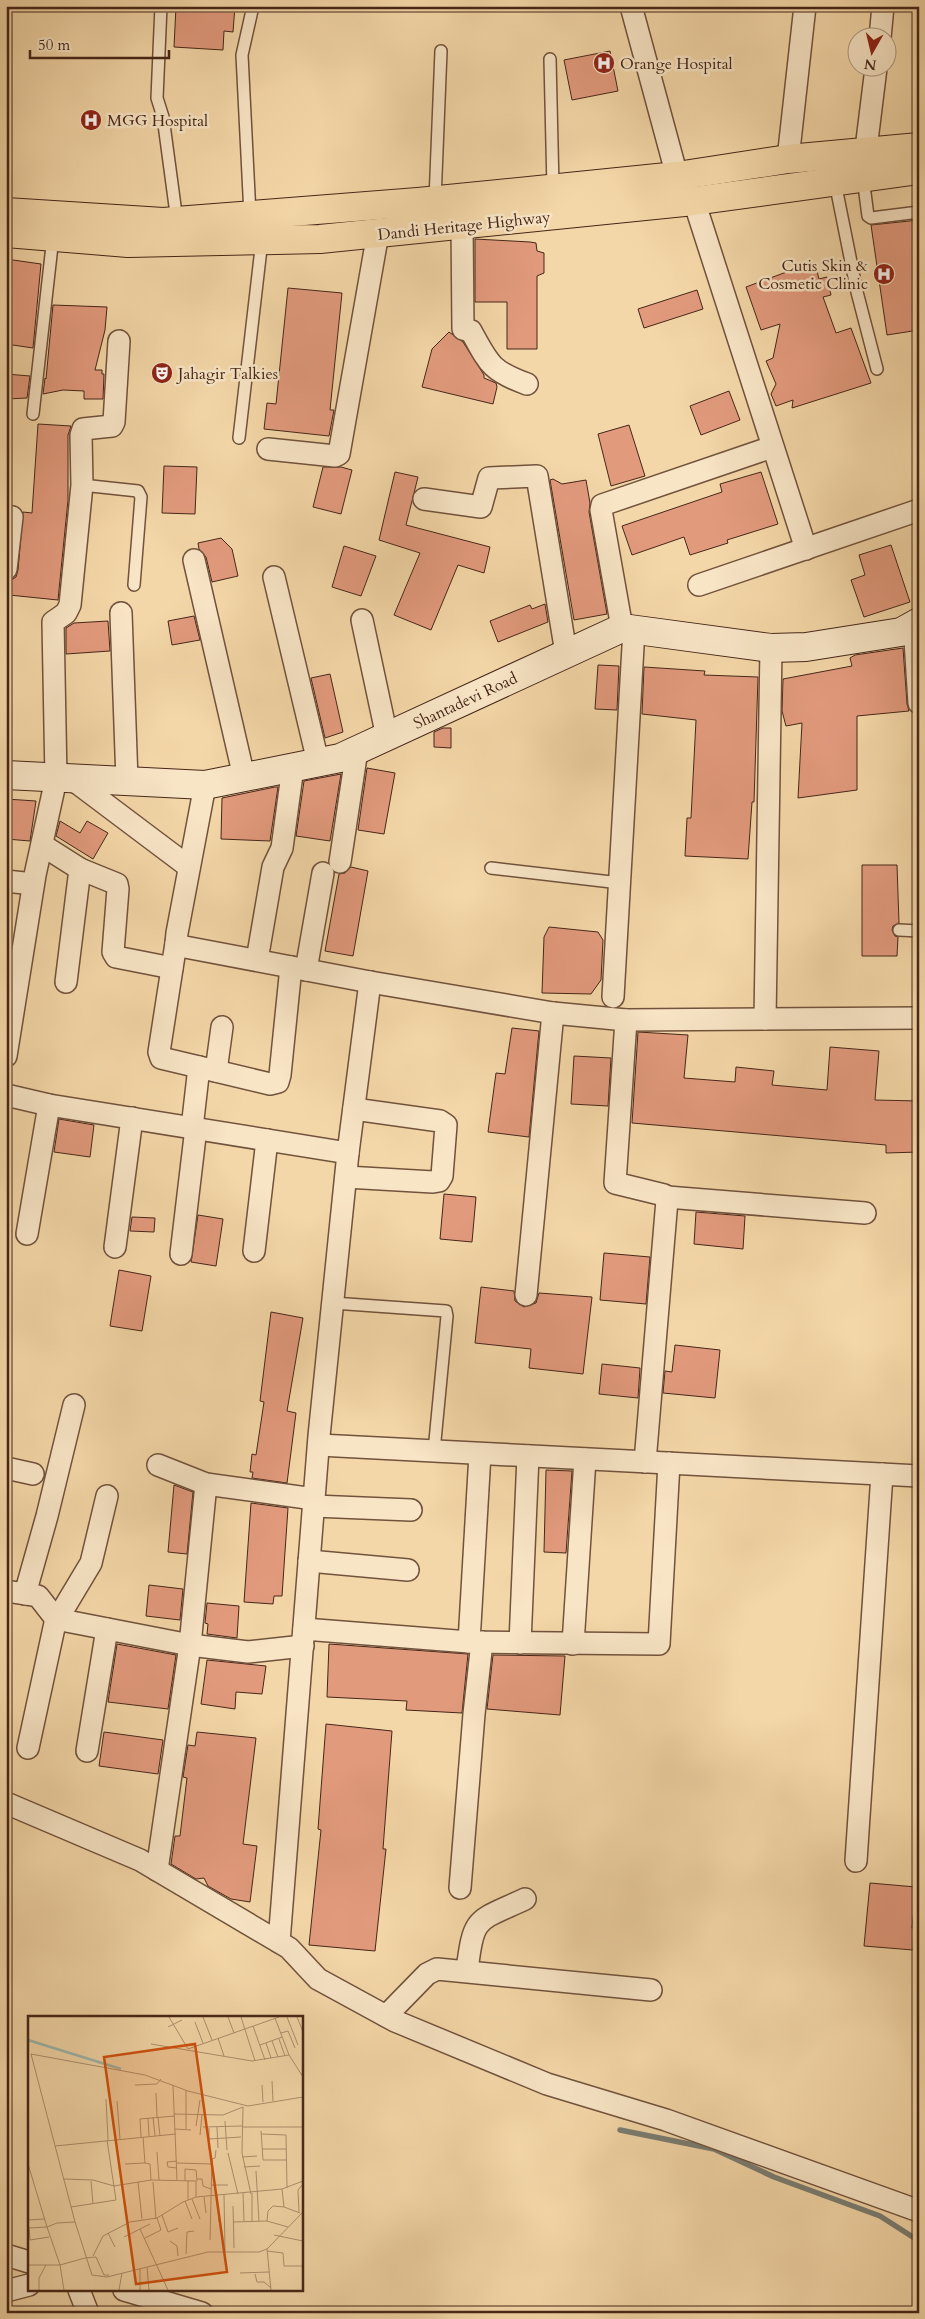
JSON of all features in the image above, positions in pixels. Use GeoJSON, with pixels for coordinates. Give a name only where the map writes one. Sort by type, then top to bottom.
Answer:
{"type":"FeatureCollection","features":[{"type":"Feature","properties":{"kind":"highway","name":"Dandi Heritage Highway"},"geometry":{"type":"LineString","coordinates":[[6,212],[141,222],[178,231],[262,240],[320,239],[694,201],[835,182],[864,165],[919,147]]}},
{"type":"Feature","properties":{"kind":"highway","name":"Dandi Heritage Highway"},"geometry":{"type":"LineString","coordinates":[[6,233],[128,243],[250,215],[435,200],[677,176],[788,159],[919,170]]}},
{"type":"Feature","properties":{"kind":"street"},"geometry":{"type":"LineString","coordinates":[[631,6],[677,176],[694,201],[806,549]]}},
{"type":"Feature","properties":{"kind":"street"},"geometry":{"type":"LineString","coordinates":[[788,159],[805,6]]}},
{"type":"Feature","properties":{"kind":"street"},"geometry":{"type":"LineString","coordinates":[[881,28],[883,6]]}},
{"type":"Feature","properties":{"kind":"street"},"geometry":{"type":"LineString","coordinates":[[864,165],[875,78]]}},
{"type":"Feature","properties":{"kind":"street"},"geometry":{"type":"LineString","coordinates":[[462,224],[464,329],[471,331],[488,363],[502,375],[527,384]]}},
{"type":"Feature","properties":{"kind":"street"},"geometry":{"type":"LineString","coordinates":[[268,449],[335,456],[339,454],[378,233]]}},
{"type":"Feature","properties":{"kind":"street"},"geometry":{"type":"LineString","coordinates":[[7,1049],[33,884],[42,845],[64,779],[53,622],[66,612],[70,605],[82,485],[81,435],[82,429],[112,426],[114,422],[119,341]]}},
{"type":"Feature","properties":{"kind":"street"},"geometry":{"type":"LineString","coordinates":[[614,998],[620,883],[628,629],[601,510],[602,505],[772,446]]}},
{"type":"Feature","properties":{"kind":"street"},"geometry":{"type":"LineString","coordinates":[[424,499],[481,507],[489,478],[537,476],[566,653]]}},
{"type":"Feature","properties":{"kind":"street"},"geometry":{"type":"LineString","coordinates":[[699,585],[919,510]]}},
{"type":"Feature","properties":{"kind":"street"},"geometry":{"type":"LineString","coordinates":[[6,569],[12,517]]}},
{"type":"Feature","properties":{"kind":"street"},"geometry":{"type":"LineString","coordinates":[[194,560],[244,777]]}},
{"type":"Feature","properties":{"kind":"street"},"geometry":{"type":"LineString","coordinates":[[257,960],[273,867],[282,848],[306,765],[274,578]]}},
{"type":"Feature","properties":{"kind":"street"},"geometry":{"type":"LineString","coordinates":[[122,612],[128,782]]}},
{"type":"Feature","properties":{"kind":"street"},"geometry":{"type":"LineString","coordinates":[[362,620],[387,737]]}},
{"type":"Feature","properties":{"kind":"street"},"geometry":{"type":"LineString","coordinates":[[628,629],[772,648],[806,647],[901,632],[916,623],[919,703]]}},
{"type":"Feature","properties":{"kind":"street","name":"Shantadevi Road"},"geometry":{"type":"LineString","coordinates":[[6,775],[204,784],[340,758],[566,653],[628,629]]}},
{"type":"Feature","properties":{"kind":"street"},"geometry":{"type":"LineString","coordinates":[[766,1019],[772,648]]}},
{"type":"Feature","properties":{"kind":"street"},"geometry":{"type":"LineString","coordinates":[[204,784],[159,1052],[161,1058],[168,1062],[270,1084],[278,1082],[299,968],[332,867],[357,750]]}},
{"type":"Feature","properties":{"kind":"street"},"geometry":{"type":"LineString","coordinates":[[64,779],[189,867]]}},
{"type":"Feature","properties":{"kind":"street"},"geometry":{"type":"LineString","coordinates":[[42,845],[80,869],[116,884],[118,889],[112,952],[116,957],[172,968]]}},
{"type":"Feature","properties":{"kind":"street"},"geometry":{"type":"LineString","coordinates":[[66,982],[80,869]]}},
{"type":"Feature","properties":{"kind":"street"},"geometry":{"type":"LineString","coordinates":[[6,881],[33,884]]}},
{"type":"Feature","properties":{"kind":"street"},"geometry":{"type":"LineString","coordinates":[[176,943],[185,947],[370,982],[553,1013],[626,1020],[919,1018]]}},
{"type":"Feature","properties":{"kind":"street"},"geometry":{"type":"LineString","coordinates":[[279,1942],[319,1445],[348,1152],[370,982]]}},
{"type":"Feature","properties":{"kind":"street"},"geometry":{"type":"LineString","coordinates":[[526,1295],[553,1013]]}},
{"type":"Feature","properties":{"kind":"street"},"geometry":{"type":"LineString","coordinates":[[626,1020],[615,1182],[667,1197],[865,1213]]}},
{"type":"Feature","properties":{"kind":"street"},"geometry":{"type":"LineString","coordinates":[[181,1254],[194,1128],[207,1069],[222,1028]]}},
{"type":"Feature","properties":{"kind":"street"},"geometry":{"type":"LineString","coordinates":[[6,1095],[49,1105],[348,1152]]}},
{"type":"Feature","properties":{"kind":"street"},"geometry":{"type":"LineString","coordinates":[[27,1234],[49,1105]]}},
{"type":"Feature","properties":{"kind":"street"},"geometry":{"type":"LineString","coordinates":[[346,1177],[433,1182],[439,1180],[442,1176],[446,1125],[440,1121],[354,1109]]}},
{"type":"Feature","properties":{"kind":"street"},"geometry":{"type":"LineString","coordinates":[[115,1247],[132,1118]]}},
{"type":"Feature","properties":{"kind":"street"},"geometry":{"type":"LineString","coordinates":[[254,1251],[267,1140]]}},
{"type":"Feature","properties":{"kind":"street"},"geometry":{"type":"LineString","coordinates":[[645,1462],[667,1197]]}},
{"type":"Feature","properties":{"kind":"street"},"geometry":{"type":"LineString","coordinates":[[74,1406],[48,1516],[16,1592],[42,1598],[56,1619],[190,1645],[248,1652],[303,1638],[659,1644],[669,1463]]}},
{"type":"Feature","properties":{"kind":"street"},"geometry":{"type":"LineString","coordinates":[[319,1445],[919,1476]]}},
{"type":"Feature","properties":{"kind":"street"},"geometry":{"type":"LineString","coordinates":[[460,1888],[474,1714],[480,1454]]}},
{"type":"Feature","properties":{"kind":"street"},"geometry":{"type":"LineString","coordinates":[[520,1643],[528,1456]]}},
{"type":"Feature","properties":{"kind":"street"},"geometry":{"type":"LineString","coordinates":[[573,1644],[585,1459]]}},
{"type":"Feature","properties":{"kind":"street"},"geometry":{"type":"LineString","coordinates":[[158,1465],[206,1484],[314,1502],[412,1510]]}},
{"type":"Feature","properties":{"kind":"street"},"geometry":{"type":"LineString","coordinates":[[6,1468],[33,1474]]}},
{"type":"Feature","properties":{"kind":"street"},"geometry":{"type":"LineString","coordinates":[[856,1861],[882,1474]]}},
{"type":"Feature","properties":{"kind":"street"},"geometry":{"type":"LineString","coordinates":[[157,1870],[190,1645],[206,1484]]}},
{"type":"Feature","properties":{"kind":"street"},"geometry":{"type":"LineString","coordinates":[[28,1748],[56,1619],[91,1563],[107,1496]]}},
{"type":"Feature","properties":{"kind":"street"},"geometry":{"type":"LineString","coordinates":[[309,1562],[408,1570]]}},
{"type":"Feature","properties":{"kind":"street"},"geometry":{"type":"LineString","coordinates":[[87,1751],[107,1629]]}},
{"type":"Feature","properties":{"kind":"street"},"geometry":{"type":"LineString","coordinates":[[6,1803],[133,1856],[289,1948],[318,1979],[386,2016],[547,2084],[661,2119],[919,2211]]}},
{"type":"Feature","properties":{"kind":"street"},"geometry":{"type":"LineString","coordinates":[[467,1970],[472,1937],[476,1926],[484,1918],[525,1899]]}},
{"type":"Feature","properties":{"kind":"street"},"geometry":{"type":"LineString","coordinates":[[386,2016],[427,1974],[437,1969],[467,1970],[651,1990]]}},
{"type":"Feature","properties":{"kind":"street"},"geometry":{"type":"LineString","coordinates":[[6,2256],[28,2262]]}},
{"type":"Feature","properties":{"kind":"street"},"geometry":{"type":"LineString","coordinates":[[6,2291],[28,2285]]}},
{"type":"Feature","properties":{"kind":"street"},"geometry":{"type":"LineString","coordinates":[[80,2292],[88,2313]]}},
{"type":"Feature","properties":{"kind":"street"},"geometry":{"type":"LineString","coordinates":[[131,2292],[202,2313]]}},
{"type":"Feature","properties":{"kind":"lane"},"geometry":{"type":"LineString","coordinates":[[161,6],[157,98],[164,116],[178,231]]}},
{"type":"Feature","properties":{"kind":"lane"},"geometry":{"type":"LineString","coordinates":[[250,215],[242,55],[253,6]]}},
{"type":"Feature","properties":{"kind":"lane"},"geometry":{"type":"LineString","coordinates":[[435,200],[440,51]]}},
{"type":"Feature","properties":{"kind":"lane"},"geometry":{"type":"LineString","coordinates":[[550,59],[553,188]]}},
{"type":"Feature","properties":{"kind":"lane"},"geometry":{"type":"LineString","coordinates":[[864,165],[868,216],[871,218],[919,212]]}},
{"type":"Feature","properties":{"kind":"lane"},"geometry":{"type":"LineString","coordinates":[[835,182],[857,292],[877,369]]}},
{"type":"Feature","properties":{"kind":"lane"},"geometry":{"type":"LineString","coordinates":[[33,414],[53,237]]}},
{"type":"Feature","properties":{"kind":"lane"},"geometry":{"type":"LineString","coordinates":[[239,438],[262,240]]}},
{"type":"Feature","properties":{"kind":"lane"},"geometry":{"type":"LineString","coordinates":[[82,485],[138,491],[141,497],[134,585]]}},
{"type":"Feature","properties":{"kind":"lane"},"geometry":{"type":"LineString","coordinates":[[491,868],[620,883]]}},
{"type":"Feature","properties":{"kind":"lane"},"geometry":{"type":"LineString","coordinates":[[899,930],[919,931]]}},
{"type":"Feature","properties":{"kind":"lane"},"geometry":{"type":"LineString","coordinates":[[333,1303],[446,1311],[434,1451]]}},
{"type":"Feature","properties":{"kind":"building"},"geometry":{"type":"Polygon","coordinates":[[[176,6],[235,6],[233,32],[224,31],[223,50],[174,47],[176,6]]]}},
{"type":"Feature","properties":{"kind":"building"},"geometry":{"type":"Polygon","coordinates":[[[610,51],[618,91],[572,100],[564,60],[610,51]]]}},
{"type":"Feature","properties":{"kind":"building"},"geometry":{"type":"Polygon","coordinates":[[[919,220],[919,330],[887,335],[871,225],[919,220]]]}},
{"type":"Feature","properties":{"kind":"building"},"geometry":{"type":"Polygon","coordinates":[[[475,239],[536,243],[537,251],[544,253],[544,273],[537,276],[537,349],[507,349],[507,302],[475,302],[475,239]]]}},
{"type":"Feature","properties":{"kind":"building"},"geometry":{"type":"Polygon","coordinates":[[[6,259],[41,264],[33,348],[6,344],[6,259]]]}},
{"type":"Feature","properties":{"kind":"building"},"geometry":{"type":"Polygon","coordinates":[[[800,267],[801,271],[816,267],[819,279],[827,277],[831,295],[823,297],[836,333],[851,328],[871,383],[792,408],[793,400],[776,406],[771,394],[776,384],[766,361],[773,358],[780,324],[761,330],[746,287],[800,267]]]}},
{"type":"Feature","properties":{"kind":"building"},"geometry":{"type":"Polygon","coordinates":[[[288,288],[342,293],[330,410],[334,410],[329,436],[264,429],[267,403],[276,404],[288,288]]]}},
{"type":"Feature","properties":{"kind":"building"},"geometry":{"type":"Polygon","coordinates":[[[697,290],[703,309],[644,328],[638,309],[697,290]]]}},
{"type":"Feature","properties":{"kind":"building"},"geometry":{"type":"Polygon","coordinates":[[[53,305],[107,307],[105,330],[95,370],[102,370],[102,374],[104,374],[103,399],[84,399],[84,391],[63,390],[43,394],[53,305]]]}},
{"type":"Feature","properties":{"kind":"building"},"geometry":{"type":"Polygon","coordinates":[[[449,332],[463,342],[484,375],[484,378],[496,383],[497,387],[493,404],[422,387],[432,349],[449,332]]]}},
{"type":"Feature","properties":{"kind":"building"},"geometry":{"type":"Polygon","coordinates":[[[6,374],[30,376],[27,398],[6,399],[6,374]]]}},
{"type":"Feature","properties":{"kind":"building"},"geometry":{"type":"Polygon","coordinates":[[[729,391],[740,420],[701,435],[690,406],[729,391]]]}},
{"type":"Feature","properties":{"kind":"building"},"geometry":{"type":"Polygon","coordinates":[[[38,424],[71,426],[68,435],[68,500],[58,600],[9,595],[10,581],[16,577],[18,570],[23,512],[32,513],[38,424]]]}},
{"type":"Feature","properties":{"kind":"building"},"geometry":{"type":"Polygon","coordinates":[[[629,425],[645,476],[611,486],[598,434],[629,425]]]}},
{"type":"Feature","properties":{"kind":"building"},"geometry":{"type":"Polygon","coordinates":[[[164,466],[197,467],[195,514],[162,513],[164,466]]]}},
{"type":"Feature","properties":{"kind":"building"},"geometry":{"type":"Polygon","coordinates":[[[323,467],[341,467],[352,470],[341,514],[313,507],[323,467]]]}},
{"type":"Feature","properties":{"kind":"building"},"geometry":{"type":"Polygon","coordinates":[[[395,472],[418,477],[406,525],[490,547],[484,573],[458,565],[431,630],[394,615],[420,553],[379,540],[395,472]]]}},
{"type":"Feature","properties":{"kind":"building"},"geometry":{"type":"Polygon","coordinates":[[[761,472],[778,524],[727,540],[728,543],[690,555],[684,537],[632,555],[622,526],[722,492],[720,484],[761,472]]]}},
{"type":"Feature","properties":{"kind":"building"},"geometry":{"type":"Polygon","coordinates":[[[553,479],[562,484],[586,480],[590,503],[589,512],[607,614],[574,620],[550,480],[553,479]]]}},
{"type":"Feature","properties":{"kind":"building"},"geometry":{"type":"Polygon","coordinates":[[[221,538],[232,549],[238,576],[212,582],[206,557],[199,549],[198,543],[221,538]]]}},
{"type":"Feature","properties":{"kind":"building"},"geometry":{"type":"Polygon","coordinates":[[[891,545],[910,602],[864,617],[851,580],[865,575],[859,555],[891,545]]]}},
{"type":"Feature","properties":{"kind":"building"},"geometry":{"type":"Polygon","coordinates":[[[344,546],[376,556],[361,596],[332,587],[344,546]]]}},
{"type":"Feature","properties":{"kind":"building"},"geometry":{"type":"Polygon","coordinates":[[[545,604],[548,622],[498,642],[490,621],[530,605],[532,609],[545,604]]]}},
{"type":"Feature","properties":{"kind":"building"},"geometry":{"type":"Polygon","coordinates":[[[194,616],[200,640],[172,645],[168,621],[194,616]]]}},
{"type":"Feature","properties":{"kind":"building"},"geometry":{"type":"Polygon","coordinates":[[[108,621],[110,651],[66,654],[66,628],[74,623],[108,621]]]}},
{"type":"Feature","properties":{"kind":"building"},"geometry":{"type":"Polygon","coordinates":[[[903,648],[909,711],[857,716],[857,790],[798,798],[802,723],[786,726],[782,711],[783,679],[852,666],[850,658],[855,655],[903,648]]]}},
{"type":"Feature","properties":{"kind":"building"},"geometry":{"type":"Polygon","coordinates":[[[598,665],[619,666],[617,710],[595,709],[598,665]]]}},
{"type":"Feature","properties":{"kind":"building"},"geometry":{"type":"Polygon","coordinates":[[[644,667],[705,671],[704,675],[758,677],[754,802],[752,802],[748,859],[685,856],[687,818],[691,818],[696,720],[642,714],[644,667]]]}},
{"type":"Feature","properties":{"kind":"building"},"geometry":{"type":"Polygon","coordinates":[[[330,674],[343,732],[325,738],[311,678],[330,674]]]}},
{"type":"Feature","properties":{"kind":"building"},"geometry":{"type":"Polygon","coordinates":[[[443,728],[451,728],[451,748],[434,747],[434,732],[443,728]]]}},
{"type":"Feature","properties":{"kind":"building"},"geometry":{"type":"Polygon","coordinates":[[[367,768],[395,773],[384,834],[358,830],[367,768]]]}},
{"type":"Feature","properties":{"kind":"building"},"geometry":{"type":"Polygon","coordinates":[[[341,774],[330,841],[296,836],[304,781],[341,774]]]}},
{"type":"Feature","properties":{"kind":"building"},"geometry":{"type":"Polygon","coordinates":[[[278,787],[270,841],[221,839],[222,798],[278,787]]]}},
{"type":"Feature","properties":{"kind":"building"},"geometry":{"type":"Polygon","coordinates":[[[6,799],[36,801],[30,841],[6,839],[6,799]]]}},
{"type":"Feature","properties":{"kind":"building"},"geometry":{"type":"Polygon","coordinates":[[[60,821],[80,833],[87,821],[108,833],[93,859],[56,836],[60,821]]]}},
{"type":"Feature","properties":{"kind":"building"},"geometry":{"type":"Polygon","coordinates":[[[862,865],[897,865],[899,923],[893,926],[892,930],[895,936],[898,937],[897,956],[862,956],[862,865]]]}},
{"type":"Feature","properties":{"kind":"building"},"geometry":{"type":"Polygon","coordinates":[[[351,867],[368,871],[353,956],[325,951],[339,874],[345,873],[351,867]]]}},
{"type":"Feature","properties":{"kind":"building"},"geometry":{"type":"Polygon","coordinates":[[[549,927],[598,932],[603,940],[601,980],[591,994],[542,993],[544,937],[549,927]]]}},
{"type":"Feature","properties":{"kind":"building"},"geometry":{"type":"Polygon","coordinates":[[[512,1028],[539,1031],[529,1137],[488,1132],[496,1073],[505,1074],[512,1028]]]}},
{"type":"Feature","properties":{"kind":"building"},"geometry":{"type":"Polygon","coordinates":[[[638,1032],[688,1035],[684,1078],[735,1082],[736,1067],[774,1071],[772,1085],[827,1090],[830,1047],[879,1051],[875,1100],[919,1101],[919,1152],[886,1153],[886,1145],[632,1123],[638,1032]]]}},
{"type":"Feature","properties":{"kind":"building"},"geometry":{"type":"Polygon","coordinates":[[[574,1056],[611,1058],[608,1106],[571,1104],[574,1056]]]}},
{"type":"Feature","properties":{"kind":"building"},"geometry":{"type":"Polygon","coordinates":[[[59,1119],[94,1125],[90,1157],[54,1152],[59,1119]]]}},
{"type":"Feature","properties":{"kind":"building"},"geometry":{"type":"Polygon","coordinates":[[[444,1194],[476,1197],[472,1242],[440,1239],[444,1194]]]}},
{"type":"Feature","properties":{"kind":"building"},"geometry":{"type":"Polygon","coordinates":[[[696,1212],[745,1216],[743,1249],[694,1244],[696,1212]]]}},
{"type":"Feature","properties":{"kind":"building"},"geometry":{"type":"Polygon","coordinates":[[[198,1215],[223,1219],[216,1266],[191,1262],[198,1215]]]}},
{"type":"Feature","properties":{"kind":"building"},"geometry":{"type":"Polygon","coordinates":[[[132,1217],[155,1218],[154,1232],[130,1231],[132,1217]]]}},
{"type":"Feature","properties":{"kind":"building"},"geometry":{"type":"Polygon","coordinates":[[[604,1253],[650,1257],[646,1304],[600,1300],[604,1253]]]}},
{"type":"Feature","properties":{"kind":"building"},"geometry":{"type":"Polygon","coordinates":[[[119,1270],[151,1276],[142,1331],[110,1326],[119,1270]]]}},
{"type":"Feature","properties":{"kind":"building"},"geometry":{"type":"Polygon","coordinates":[[[481,1287],[514,1291],[515,1301],[524,1307],[536,1303],[539,1293],[592,1297],[583,1374],[529,1368],[531,1349],[475,1343],[481,1287]]]}},
{"type":"Feature","properties":{"kind":"building"},"geometry":{"type":"Polygon","coordinates":[[[271,1312],[303,1318],[287,1411],[296,1413],[287,1483],[252,1478],[253,1472],[250,1472],[252,1454],[256,1455],[264,1402],[260,1401],[271,1312]]]}},
{"type":"Feature","properties":{"kind":"building"},"geometry":{"type":"Polygon","coordinates":[[[675,1345],[720,1350],[715,1398],[663,1393],[665,1371],[672,1372],[675,1345]]]}},
{"type":"Feature","properties":{"kind":"building"},"geometry":{"type":"Polygon","coordinates":[[[602,1364],[640,1368],[638,1398],[599,1394],[602,1364]]]}},
{"type":"Feature","properties":{"kind":"building"},"geometry":{"type":"Polygon","coordinates":[[[546,1470],[572,1471],[566,1553],[544,1552],[546,1470]]]}},
{"type":"Feature","properties":{"kind":"building"},"geometry":{"type":"Polygon","coordinates":[[[174,1485],[193,1492],[187,1554],[168,1552],[174,1485]]]}},
{"type":"Feature","properties":{"kind":"building"},"geometry":{"type":"Polygon","coordinates":[[[251,1503],[288,1508],[282,1596],[274,1596],[273,1604],[244,1602],[251,1503]]]}},
{"type":"Feature","properties":{"kind":"building"},"geometry":{"type":"Polygon","coordinates":[[[149,1585],[183,1589],[180,1620],[146,1616],[149,1585]]]}},
{"type":"Feature","properties":{"kind":"building"},"geometry":{"type":"Polygon","coordinates":[[[207,1603],[239,1606],[237,1638],[207,1634],[208,1624],[205,1623],[207,1603]]]}},
{"type":"Feature","properties":{"kind":"building"},"geometry":{"type":"Polygon","coordinates":[[[117,1644],[176,1655],[168,1709],[108,1702],[117,1644]]]}},
{"type":"Feature","properties":{"kind":"building"},"geometry":{"type":"Polygon","coordinates":[[[329,1644],[468,1654],[462,1713],[406,1710],[407,1701],[327,1697],[329,1644]]]}},
{"type":"Feature","properties":{"kind":"building"},"geometry":{"type":"Polygon","coordinates":[[[493,1655],[565,1656],[560,1715],[487,1709],[493,1655]]]}},
{"type":"Feature","properties":{"kind":"building"},"geometry":{"type":"Polygon","coordinates":[[[207,1660],[266,1666],[262,1694],[236,1692],[235,1709],[201,1704],[207,1660]]]}},
{"type":"Feature","properties":{"kind":"building"},"geometry":{"type":"Polygon","coordinates":[[[326,1724],[392,1731],[383,1849],[386,1849],[375,1951],[309,1945],[321,1830],[318,1829],[326,1724]]]}},
{"type":"Feature","properties":{"kind":"building"},"geometry":{"type":"Polygon","coordinates":[[[104,1732],[163,1740],[158,1774],[99,1766],[104,1732]]]}},
{"type":"Feature","properties":{"kind":"building"},"geometry":{"type":"Polygon","coordinates":[[[197,1732],[256,1738],[243,1844],[257,1846],[250,1902],[231,1899],[208,1886],[204,1878],[196,1879],[171,1864],[175,1836],[180,1836],[187,1778],[183,1777],[188,1745],[195,1746],[197,1732]]]}},
{"type":"Feature","properties":{"kind":"building"},"geometry":{"type":"Polygon","coordinates":[[[870,1883],[916,1887],[912,1928],[914,1928],[913,1950],[864,1946],[870,1883]]]}},
{"type":"Feature","properties":{"kind":"waterway"},"geometry":{"type":"LineString","coordinates":[[620,2130],[714,2149],[774,2177],[880,2216],[919,2241]]}},
{"type":"Feature","properties":{"kind":"place","name":"Orange Hospital"},"geometry":{"type":"Point","coordinates":[604,63]}},
{"type":"Feature","properties":{"kind":"place","name":"MGG Hospital"},"geometry":{"type":"Point","coordinates":[91,120]}},
{"type":"Feature","properties":{"kind":"place","name":"Cutis Skin & Cosmetic Clinic"},"geometry":{"type":"Point","coordinates":[884,274]}},
{"type":"Feature","properties":{"kind":"place","name":"Jahagir Talkies"},"geometry":{"type":"Point","coordinates":[162,373]}}]}
